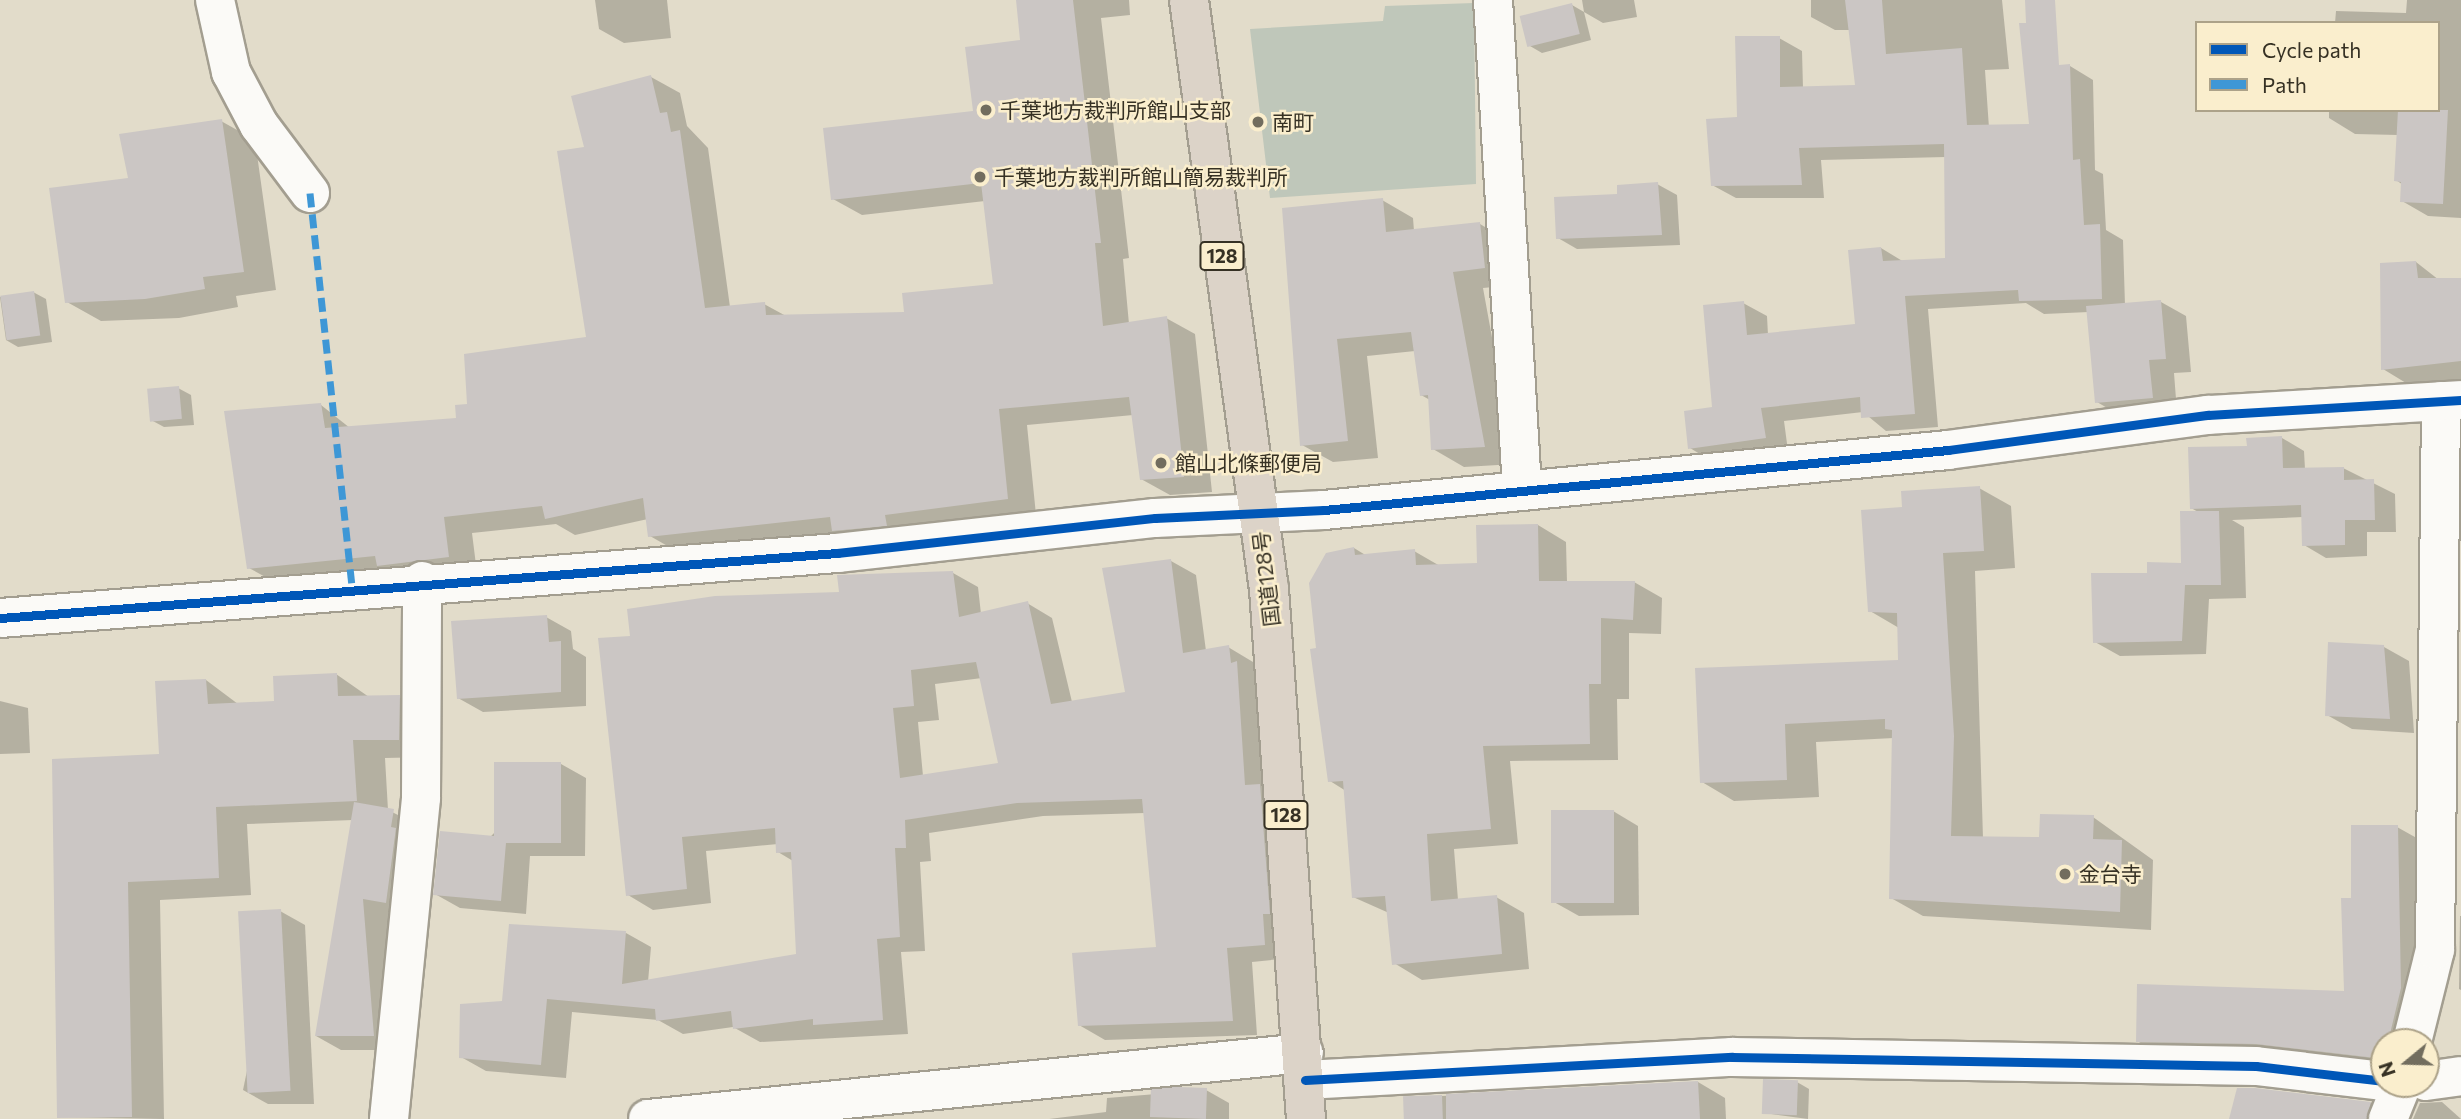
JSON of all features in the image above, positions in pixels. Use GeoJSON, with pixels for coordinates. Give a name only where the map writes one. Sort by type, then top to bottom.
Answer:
{"type":"FeatureCollection","features":[{"type":"Feature","properties":{"kind":"highway","name":"国道128号"},"geometry":{"type":"LineString","coordinates":[[1189,0],[1269,589],[1305,1066],[1306,1119]]}},
{"type":"Feature","properties":{"kind":"street"},"geometry":{"type":"LineString","coordinates":[[215,0],[231,72],[260,125],[310,193]]}},
{"type":"Feature","properties":{"kind":"street"},"geometry":{"type":"LineString","coordinates":[[1493,0],[1522,487]]}},
{"type":"Feature","properties":{"kind":"street"},"geometry":{"type":"LineString","coordinates":[[0,618],[422,581],[836,553],[1522,487],[1948,450],[2220,414],[2451,400],[2435,950],[2416,1028]]}},
{"type":"Feature","properties":{"kind":"street"},"geometry":{"type":"LineString","coordinates":[[389,1119],[421,798],[422,581]]}},
{"type":"Feature","properties":{"kind":"street"},"geometry":{"type":"LineString","coordinates":[[648,1119],[1305,1066],[1732,1057],[2256,1066],[2370,1079]]}},
{"type":"Feature","properties":{"kind":"street"},"geometry":{"type":"LineString","coordinates":[[2440,1079],[2461,1076]]}},
{"type":"Feature","properties":{"kind":"street"},"geometry":{"type":"LineString","coordinates":[[2388,1119],[2396,1098]]}},
{"type":"Feature","properties":{"kind":"shaded area"},"geometry":{"type":"Polygon","coordinates":[[[1474,3],[1476,184],[1270,198],[1250,29],[1383,21],[1385,6],[1474,3]]]}},
{"type":"Feature","properties":{"kind":"building"},"geometry":{"type":"Polygon","coordinates":[[[1016,0],[1073,0],[1101,243],[1095,243],[1103,326],[1167,316],[1184,477],[1140,480],[1129,397],[999,409],[1008,499],[885,515],[887,526],[832,531],[830,517],[648,537],[643,498],[545,519],[542,506],[444,517],[449,557],[377,566],[375,556],[247,569],[224,411],[321,403],[325,428],[456,418],[455,405],[467,404],[464,354],[586,337],[557,151],[584,147],[571,96],[651,75],[660,113],[667,112],[671,132],[680,130],[705,308],[765,302],[766,315],[904,312],[902,293],[993,284],[981,183],[831,200],[823,128],[973,111],[965,47],[1020,40],[1016,0]]]}},
{"type":"Feature","properties":{"kind":"building"},"geometry":{"type":"Polygon","coordinates":[[[1845,0],[1882,0],[1886,54],[1962,48],[1967,125],[2029,124],[2019,23],[2026,23],[2025,0],[2055,0],[2059,65],[2070,64],[2073,160],[2080,159],[2084,225],[2100,224],[2102,299],[2019,301],[2018,290],[1905,296],[1915,414],[1861,418],[1860,397],[1761,408],[1766,438],[1688,449],[1684,411],[1712,407],[1703,305],[1744,301],[1747,335],[1855,324],[1848,250],[1881,247],[1883,261],[1945,258],[1944,144],[1799,148],[1802,185],[1711,186],[1706,119],[1737,117],[1735,36],[1780,36],[1780,87],[1855,85],[1845,0]]]}},
{"type":"Feature","properties":{"kind":"building"},"geometry":{"type":"Polygon","coordinates":[[[1572,3],[1580,34],[1527,47],[1520,16],[1572,3]]]}},
{"type":"Feature","properties":{"kind":"building"},"geometry":{"type":"Polygon","coordinates":[[[2448,110],[2443,204],[2400,202],[2401,182],[2394,181],[2398,112],[2448,110]]]}},
{"type":"Feature","properties":{"kind":"building"},"geometry":{"type":"Polygon","coordinates":[[[222,119],[244,272],[203,277],[205,289],[145,299],[65,303],[49,188],[128,178],[119,134],[222,119]]]}},
{"type":"Feature","properties":{"kind":"building"},"geometry":{"type":"Polygon","coordinates":[[[1658,182],[1662,235],[1556,239],[1554,197],[1617,194],[1617,185],[1658,182]]]}},
{"type":"Feature","properties":{"kind":"building"},"geometry":{"type":"Polygon","coordinates":[[[1383,198],[1386,232],[1480,222],[1485,268],[1453,272],[1485,447],[1431,450],[1428,395],[1420,396],[1411,332],[1337,339],[1348,441],[1300,446],[1282,208],[1383,198]]]}},
{"type":"Feature","properties":{"kind":"building"},"geometry":{"type":"Polygon","coordinates":[[[2416,261],[2418,278],[2461,278],[2461,361],[2381,370],[2380,263],[2416,261]]]}},
{"type":"Feature","properties":{"kind":"building"},"geometry":{"type":"Polygon","coordinates":[[[34,291],[40,336],[7,340],[0,296],[34,291]]]}},
{"type":"Feature","properties":{"kind":"building"},"geometry":{"type":"Polygon","coordinates":[[[2161,300],[2166,359],[2149,360],[2153,398],[2095,403],[2086,306],[2161,300]]]}},
{"type":"Feature","properties":{"kind":"building"},"geometry":{"type":"Polygon","coordinates":[[[179,386],[182,419],[150,422],[147,389],[179,386]]]}},
{"type":"Feature","properties":{"kind":"building"},"geometry":{"type":"Polygon","coordinates":[[[2282,436],[2283,468],[2344,467],[2344,480],[2374,479],[2375,520],[2345,520],[2345,545],[2302,546],[2301,505],[2190,509],[2188,447],[2247,446],[2246,438],[2282,436]]]}},
{"type":"Feature","properties":{"kind":"building"},"geometry":{"type":"Polygon","coordinates":[[[1980,486],[1984,551],[1943,553],[1954,736],[1951,836],[2039,837],[2040,814],[2094,815],[2093,839],[2122,840],[2120,912],[1889,899],[1892,730],[1885,729],[1885,719],[1785,724],[1787,780],[1700,783],[1695,668],[1898,660],[1897,613],[1868,612],[1861,510],[1902,507],[1901,491],[1980,486]]]}},
{"type":"Feature","properties":{"kind":"building"},"geometry":{"type":"Polygon","coordinates":[[[2180,511],[2219,511],[2221,585],[2185,585],[2182,641],[2093,643],[2091,573],[2147,573],[2147,562],[2181,563],[2180,511]]]}},
{"type":"Feature","properties":{"kind":"building"},"geometry":{"type":"Polygon","coordinates":[[[1538,524],[1539,581],[1635,581],[1633,620],[1601,618],[1601,684],[1589,684],[1590,744],[1483,746],[1491,829],[1427,834],[1431,901],[1497,895],[1502,954],[1392,965],[1385,896],[1352,898],[1343,781],[1328,782],[1310,649],[1316,648],[1309,583],[1326,553],[1354,547],[1355,555],[1415,549],[1416,565],[1477,563],[1476,525],[1538,524]]]}},
{"type":"Feature","properties":{"kind":"building"},"geometry":{"type":"Polygon","coordinates":[[[1171,559],[1183,653],[1229,645],[1231,663],[1237,661],[1245,785],[1260,784],[1270,914],[1263,914],[1265,945],[1227,948],[1233,1021],[1078,1026],[1072,953],[1156,947],[1142,799],[1017,803],[905,820],[906,848],[895,848],[900,937],[877,939],[883,1020],[813,1025],[813,1019],[733,1029],[731,1011],[656,1021],[655,1009],[547,999],[541,1065],[459,1058],[460,1004],[502,1001],[509,924],[626,931],[622,984],[796,954],[791,852],[776,853],[775,828],[682,837],[687,889],[626,896],[598,638],[630,636],[627,609],[715,596],[839,592],[837,575],[953,571],[959,617],[1028,601],[1051,704],[1125,692],[1102,568],[1171,559]],[[976,662],[911,670],[914,706],[893,708],[900,778],[998,763],[976,662]]]}},
{"type":"Feature","properties":{"kind":"building"},"geometry":{"type":"Polygon","coordinates":[[[547,615],[549,642],[561,641],[561,692],[457,699],[451,621],[547,615]]]}},
{"type":"Feature","properties":{"kind":"building"},"geometry":{"type":"Polygon","coordinates":[[[2328,642],[2384,645],[2390,719],[2325,716],[2328,642]]]}},
{"type":"Feature","properties":{"kind":"building"},"geometry":{"type":"Polygon","coordinates":[[[337,673],[338,696],[400,695],[399,740],[353,740],[357,801],[216,807],[219,878],[128,882],[132,1117],[57,1118],[52,759],[159,754],[155,681],[206,679],[208,704],[274,701],[273,676],[337,673]]]}},
{"type":"Feature","properties":{"kind":"building"},"geometry":{"type":"Polygon","coordinates":[[[494,762],[561,762],[561,843],[506,843],[501,901],[433,895],[440,831],[494,836],[494,762]]]}},
{"type":"Feature","properties":{"kind":"building"},"geometry":{"type":"Polygon","coordinates":[[[354,802],[394,809],[391,827],[396,828],[386,903],[363,899],[374,1036],[315,1036],[354,802]]]}},
{"type":"Feature","properties":{"kind":"building"},"geometry":{"type":"Polygon","coordinates":[[[1551,810],[1614,810],[1614,903],[1551,903],[1551,810]]]}},
{"type":"Feature","properties":{"kind":"building"},"geometry":{"type":"Polygon","coordinates":[[[2351,825],[2398,825],[2401,988],[2391,1028],[2370,1028],[2370,1057],[2256,1044],[2136,1042],[2137,984],[2344,991],[2341,898],[2351,898],[2351,825]]]}},
{"type":"Feature","properties":{"kind":"building"},"geometry":{"type":"Polygon","coordinates":[[[281,909],[291,1091],[248,1093],[238,911],[281,909]]]}},
{"type":"Feature","properties":{"kind":"building"},"geometry":{"type":"Polygon","coordinates":[[[1763,1079],[1798,1080],[1797,1115],[1762,1114],[1763,1079]]]}},
{"type":"Feature","properties":{"kind":"building"},"geometry":{"type":"Polygon","coordinates":[[[1698,1081],[1700,1119],[1446,1119],[1446,1094],[1698,1081]]]}},
{"type":"Feature","properties":{"kind":"building"},"geometry":{"type":"Polygon","coordinates":[[[1151,1086],[1207,1088],[1206,1119],[1150,1117],[1151,1086]]]}},
{"type":"Feature","properties":{"kind":"building"},"geometry":{"type":"Polygon","coordinates":[[[2237,1088],[2371,1102],[2367,1119],[2229,1119],[2237,1088]]]}},
{"type":"Feature","properties":{"kind":"building"},"geometry":{"type":"Polygon","coordinates":[[[1442,1095],[1443,1119],[1404,1119],[1403,1096],[1442,1095]]]}},
{"type":"Feature","properties":{"kind":"marked path"},"geometry":{"type":"LineString","coordinates":[[310,193],[352,588]]}},
{"type":"Feature","properties":{"kind":"cycle path"},"geometry":{"type":"LineString","coordinates":[[0,618],[837,553],[1155,518],[1324,510],[1948,450],[2208,415],[2461,400]]}},
{"type":"Feature","properties":{"kind":"cycle path"},"geometry":{"type":"LineString","coordinates":[[1305,1080],[1732,1057],[2256,1066],[2370,1079]]}},
{"type":"Feature","properties":{"kind":"place","name":"千葉地方裁判所館山支部"},"geometry":{"type":"Point","coordinates":[986,110]}},
{"type":"Feature","properties":{"kind":"place","name":"南町"},"geometry":{"type":"Point","coordinates":[1258,122]}},
{"type":"Feature","properties":{"kind":"place","name":"千葉地方裁判所館山簡易裁判所"},"geometry":{"type":"Point","coordinates":[980,177]}},
{"type":"Feature","properties":{"kind":"place","name":"館山北條郵便局"},"geometry":{"type":"Point","coordinates":[1161,463]}},
{"type":"Feature","properties":{"kind":"place","name":"金台寺"},"geometry":{"type":"Point","coordinates":[2065,874]}}]}
